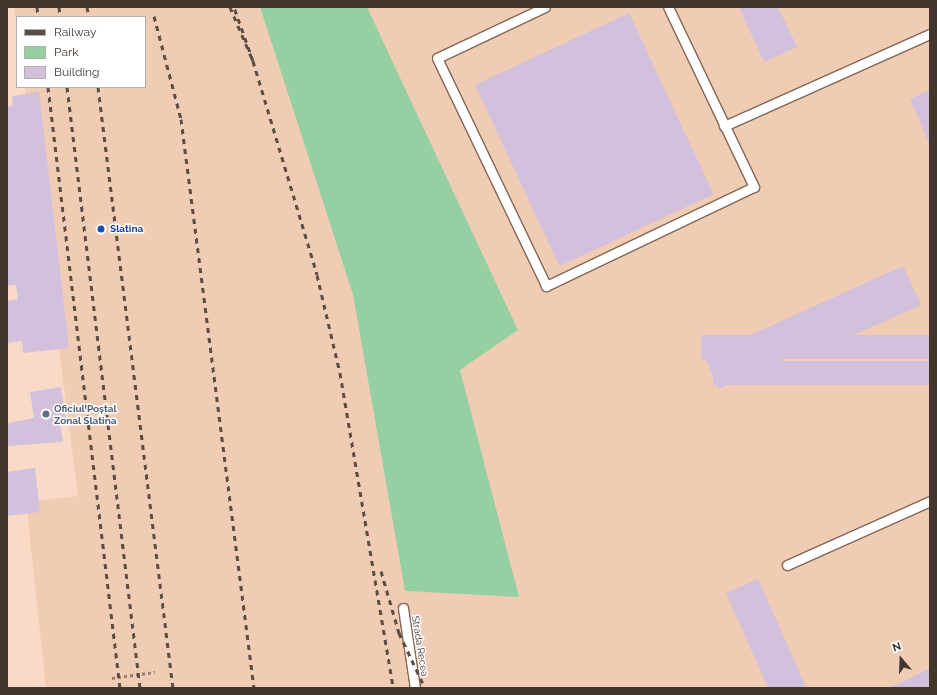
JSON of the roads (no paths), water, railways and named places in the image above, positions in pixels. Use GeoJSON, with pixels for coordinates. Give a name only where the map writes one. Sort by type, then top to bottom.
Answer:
{"type":"FeatureCollection","features":[{"type":"Feature","properties":{"kind":"lane"},"geometry":{"type":"LineString","coordinates":[[545,7],[437,58],[546,286],[754,187],[668,7]]}},
{"type":"Feature","properties":{"kind":"lane"},"geometry":{"type":"LineString","coordinates":[[724,126],[930,34]]}},
{"type":"Feature","properties":{"kind":"lane"},"geometry":{"type":"LineString","coordinates":[[787,566],[930,501]]}},
{"type":"Feature","properties":{"kind":"lane","name":"Strada Recea"},"geometry":{"type":"LineString","coordinates":[[403,608],[415,688]]}},
{"type":"Feature","properties":{"kind":"railway"},"geometry":{"type":"LineString","coordinates":[[37,7],[38,16]]}},
{"type":"Feature","properties":{"kind":"railway"},"geometry":{"type":"LineString","coordinates":[[59,7],[60,16]]}},
{"type":"Feature","properties":{"kind":"railway"},"geometry":{"type":"LineString","coordinates":[[87,7],[89,16]]}},
{"type":"Feature","properties":{"kind":"railway"},"geometry":{"type":"LineString","coordinates":[[230,7],[253,61],[234,7]]}},
{"type":"Feature","properties":{"kind":"railway"},"geometry":{"type":"LineString","coordinates":[[154,16],[181,119],[254,688]]}},
{"type":"Feature","properties":{"kind":"railway"},"geometry":{"type":"LineString","coordinates":[[253,61],[317,275],[340,373],[393,688]]}},
{"type":"Feature","properties":{"kind":"railway"},"geometry":{"type":"LineString","coordinates":[[48,88],[120,688]]}},
{"type":"Feature","properties":{"kind":"railway"},"geometry":{"type":"LineString","coordinates":[[67,88],[140,688]]}},
{"type":"Feature","properties":{"kind":"railway"},"geometry":{"type":"LineString","coordinates":[[98,88],[173,688]]}},
{"type":"Feature","properties":{"kind":"railway"},"geometry":{"type":"LineString","coordinates":[[381,571],[399,633],[425,688]]}},
{"type":"Feature","properties":{"kind":"place","name":"Slatina"},"geometry":{"type":"Point","coordinates":[101,229]}},
{"type":"Feature","properties":{"kind":"place","name":"Oficiul Poștal Zonal Slatina"},"geometry":{"type":"Point","coordinates":[46,414]}}]}
